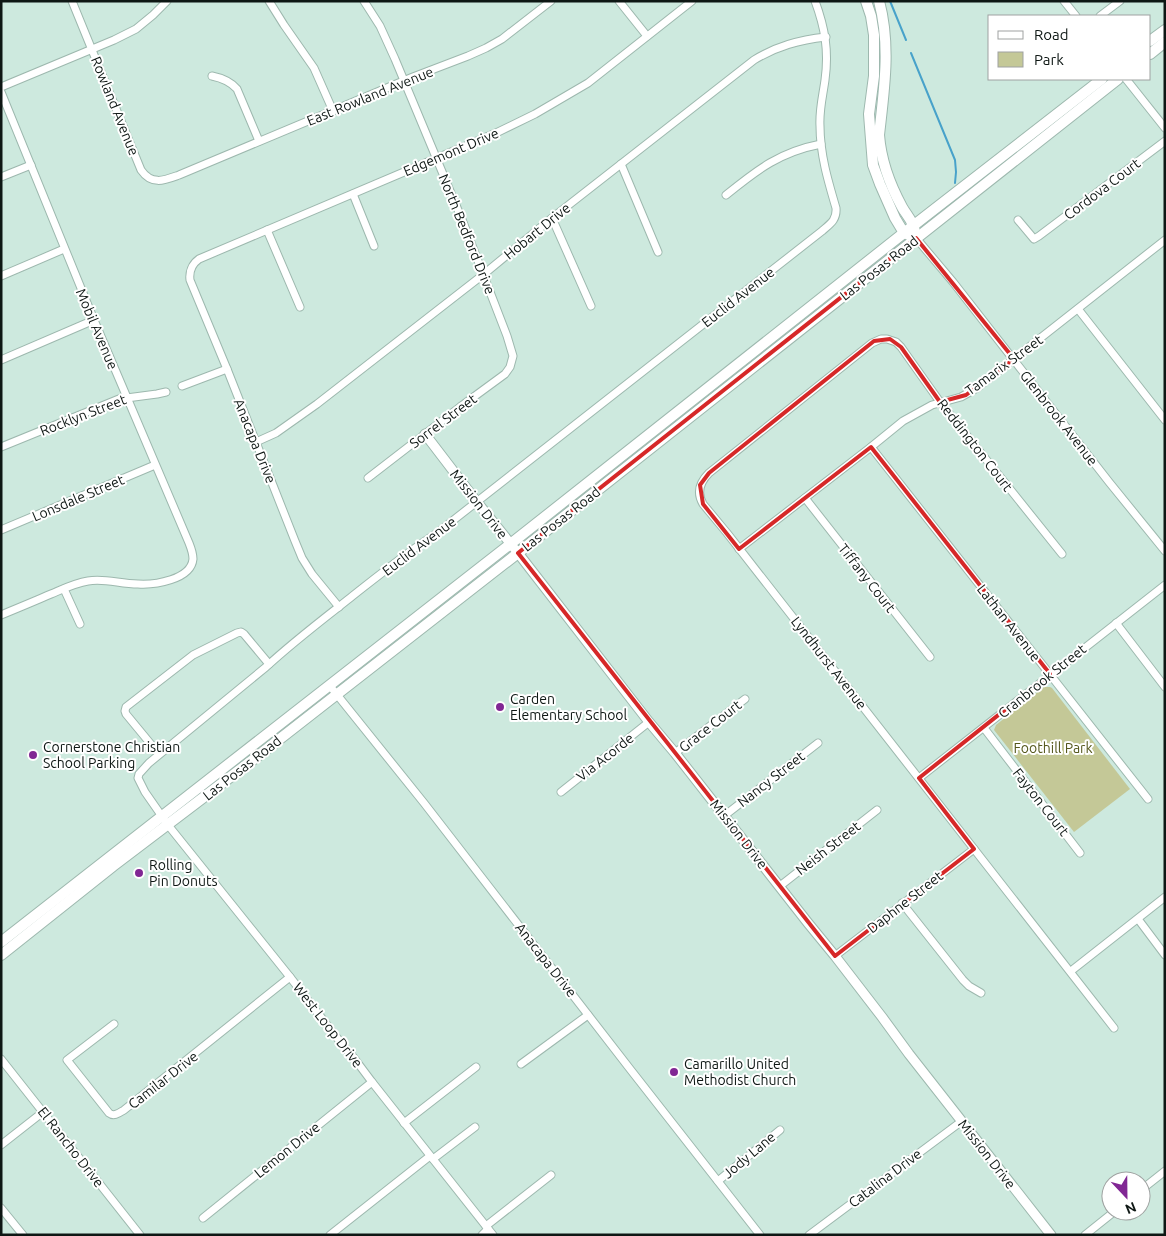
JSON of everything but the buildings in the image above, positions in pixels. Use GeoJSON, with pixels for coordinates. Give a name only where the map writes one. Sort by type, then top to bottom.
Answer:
{"type":"FeatureCollection","features":[{"type":"Feature","properties":{"kind":"main road"},"geometry":{"type":"LineString","coordinates":[[866,1],[874,35],[874,76],[869,114],[873,165],[894,218],[904,233],[916,238]]}},
{"type":"Feature","properties":{"kind":"main road"},"geometry":{"type":"LineString","coordinates":[[879,1],[885,32],[886,62],[879,135],[880,145],[885,167],[894,191],[914,226],[916,238]]}},
{"type":"Feature","properties":{"kind":"main road"},"geometry":{"type":"LineString","coordinates":[[1151,40],[1165,30]]}},
{"type":"Feature","properties":{"kind":"main road"},"geometry":{"type":"LineString","coordinates":[[1151,53],[1165,42]]}},
{"type":"Feature","properties":{"kind":"main road","name":"Las Posas Road"},"geometry":{"type":"LineString","coordinates":[[333,690],[511,544],[1101,80]]}},
{"type":"Feature","properties":{"kind":"main road","name":"Las Posas Road"},"geometry":{"type":"LineString","coordinates":[[1,942],[165,821],[333,690],[518,552],[1117,80]]}},
{"type":"Feature","properties":{"kind":"main road","name":"Las Posas Road"},"geometry":{"type":"LineString","coordinates":[[1,955],[113,866],[165,821]]}},
{"type":"Feature","properties":{"kind":"street","name":"Rowland Avenue"},"geometry":{"type":"LineString","coordinates":[[72,1],[143,174],[148,178],[160,181],[180,175]]}},
{"type":"Feature","properties":{"kind":"street"},"geometry":{"type":"LineString","coordinates":[[1,87],[114,40],[136,28],[167,1]]}},
{"type":"Feature","properties":{"kind":"street"},"geometry":{"type":"LineString","coordinates":[[269,1],[314,68],[333,111]]}},
{"type":"Feature","properties":{"kind":"street","name":"East Rowland Avenue"},"geometry":{"type":"LineString","coordinates":[[180,175],[404,80],[486,48],[502,39],[551,1]]}},
{"type":"Feature","properties":{"kind":"street"},"geometry":{"type":"LineString","coordinates":[[619,1],[647,36]]}},
{"type":"Feature","properties":{"kind":"street","name":"Edgemont Drive"},"geometry":{"type":"LineString","coordinates":[[192,267],[199,259],[496,133],[536,114],[588,83],[692,1]]}},
{"type":"Feature","properties":{"kind":"street"},"geometry":{"type":"LineString","coordinates":[[726,195],[777,158],[796,150],[821,144],[820,110],[825,78],[826,37],[815,1]]}},
{"type":"Feature","properties":{"kind":"street"},"geometry":{"type":"LineString","coordinates":[[1064,1],[1075,15]]}},
{"type":"Feature","properties":{"kind":"street"},"geometry":{"type":"LineString","coordinates":[[1101,15],[1120,1]]}},
{"type":"Feature","properties":{"kind":"street","name":"North Bedford Drive"},"geometry":{"type":"LineString","coordinates":[[366,2],[380,26],[404,80],[484,274],[508,336],[513,352],[512,360]]}},
{"type":"Feature","properties":{"kind":"street","name":"Hobart Drive"},"geometry":{"type":"LineString","coordinates":[[256,442],[290,424],[484,274],[552,218],[746,66],[778,47],[812,38],[826,37]]}},
{"type":"Feature","properties":{"kind":"street"},"geometry":{"type":"LineString","coordinates":[[212,76],[226,80],[237,89],[259,141]]}},
{"type":"Feature","properties":{"kind":"street"},"geometry":{"type":"LineString","coordinates":[[1127,80],[1165,128]]}},
{"type":"Feature","properties":{"kind":"street","name":"Mobil Avenue"},"geometry":{"type":"LineString","coordinates":[[1,92],[64,249],[190,544],[193,555],[191,565],[186,571],[178,577],[158,583],[138,584],[96,580],[79,583],[64,589]]}},
{"type":"Feature","properties":{"kind":"street","name":"Cordova Court"},"geometry":{"type":"LineString","coordinates":[[1018,220],[1034,239],[1165,142]]}},
{"type":"Feature","properties":{"kind":"street","name":"Euclid Avenue"},"geometry":{"type":"LineString","coordinates":[[165,821],[145,792],[138,776],[160,754],[339,607],[413,549],[437,533],[834,221],[836,208],[825,170],[821,144]]}},
{"type":"Feature","properties":{"kind":"street"},"geometry":{"type":"LineString","coordinates":[[621,164],[658,252]]}},
{"type":"Feature","properties":{"kind":"street"},"geometry":{"type":"LineString","coordinates":[[1,178],[31,165]]}},
{"type":"Feature","properties":{"kind":"street"},"geometry":{"type":"LineString","coordinates":[[353,194],[374,246]]}},
{"type":"Feature","properties":{"kind":"street"},"geometry":{"type":"LineString","coordinates":[[552,218],[591,306]]}},
{"type":"Feature","properties":{"kind":"street"},"geometry":{"type":"LineString","coordinates":[[267,230],[300,308]]}},
{"type":"Feature","properties":{"kind":"street","name":"Glenbrook Avenue"},"geometry":{"type":"LineString","coordinates":[[916,238],[953,282],[1165,551]]}},
{"type":"Feature","properties":{"kind":"street","name":"Tamarix Street"},"geometry":{"type":"LineString","coordinates":[[739,548],[912,414],[940,402],[966,395],[977,388],[1165,240]]}},
{"type":"Feature","properties":{"kind":"street"},"geometry":{"type":"LineString","coordinates":[[1,276],[64,249]]}},
{"type":"Feature","properties":{"kind":"street","name":"Anacapa Drive"},"geometry":{"type":"LineString","coordinates":[[192,267],[190,280],[302,558],[312,574],[339,607]]}},
{"type":"Feature","properties":{"kind":"street"},"geometry":{"type":"LineString","coordinates":[[1078,309],[1165,420]]}},
{"type":"Feature","properties":{"kind":"street"},"geometry":{"type":"LineString","coordinates":[[1,360],[94,320]]}},
{"type":"Feature","properties":{"kind":"street","name":"Reddington Court"},"geometry":{"type":"LineString","coordinates":[[888,339],[902,346],[912,364],[940,402],[1062,554]]}},
{"type":"Feature","properties":{"kind":"street","name":"Lyndhurst Avenue"},"geometry":{"type":"LineString","coordinates":[[888,339],[872,342],[717,467],[702,482],[699,492],[703,504],[1114,1028]]}},
{"type":"Feature","properties":{"kind":"street","name":"Sorrel Street"},"geometry":{"type":"LineString","coordinates":[[368,478],[505,374],[512,360]]}},
{"type":"Feature","properties":{"kind":"street"},"geometry":{"type":"LineString","coordinates":[[182,386],[226,369]]}},
{"type":"Feature","properties":{"kind":"street","name":"Rocklyn Street"},"geometry":{"type":"LineString","coordinates":[[1,447],[112,401],[126,397],[166,392]]}},
{"type":"Feature","properties":{"kind":"street","name":"Mission Drive"},"geometry":{"type":"LineString","coordinates":[[425,434],[649,722],[836,956],[908,1054],[1051,1235]]}},
{"type":"Feature","properties":{"kind":"street","name":"Lathan Avenue"},"geometry":{"type":"LineString","coordinates":[[871,447],[1148,799]]}},
{"type":"Feature","properties":{"kind":"street","name":"Lonsdale Street"},"geometry":{"type":"LineString","coordinates":[[1,530],[156,465]]}},
{"type":"Feature","properties":{"kind":"street","name":"Tiffany Court"},"geometry":{"type":"LineString","coordinates":[[805,498],[930,657]]}},
{"type":"Feature","properties":{"kind":"street","name":"Cranbrook Street"},"geometry":{"type":"LineString","coordinates":[[919,778],[1165,585]]}},
{"type":"Feature","properties":{"kind":"street"},"geometry":{"type":"LineString","coordinates":[[1,615],[64,589],[80,624]]}},
{"type":"Feature","properties":{"kind":"street"},"geometry":{"type":"LineString","coordinates":[[1116,623],[1165,687]]}},
{"type":"Feature","properties":{"kind":"street"},"geometry":{"type":"LineString","coordinates":[[160,754],[126,714],[126,707],[193,655],[237,633],[241,632],[244,634],[269,664]]}},
{"type":"Feature","properties":{"kind":"street","name":"Anacapa Drive"},"geometry":{"type":"LineString","coordinates":[[333,690],[401,774],[760,1235]]}},
{"type":"Feature","properties":{"kind":"street","name":"Grace Court"},"geometry":{"type":"LineString","coordinates":[[675,753],[745,699]]}},
{"type":"Feature","properties":{"kind":"street","name":"Via Acorde"},"geometry":{"type":"LineString","coordinates":[[561,792],[649,722]]}},
{"type":"Feature","properties":{"kind":"street","name":"Fayton Court"},"geometry":{"type":"LineString","coordinates":[[984,728],[1080,853]]}},
{"type":"Feature","properties":{"kind":"street","name":"Nancy Street"},"geometry":{"type":"LineString","coordinates":[[724,816],[818,742]]}},
{"type":"Feature","properties":{"kind":"street","name":"Neish Street"},"geometry":{"type":"LineString","coordinates":[[780,886],[877,810]]}},
{"type":"Feature","properties":{"kind":"street","name":"West Loop Drive"},"geometry":{"type":"LineString","coordinates":[[165,821],[489,1230]]}},
{"type":"Feature","properties":{"kind":"street","name":"Daphne Street"},"geometry":{"type":"LineString","coordinates":[[836,956],[974,849]]}},
{"type":"Feature","properties":{"kind":"street"},"geometry":{"type":"LineString","coordinates":[[1071,971],[1165,897]]}},
{"type":"Feature","properties":{"kind":"street"},"geometry":{"type":"LineString","coordinates":[[902,904],[963,980],[981,992]]}},
{"type":"Feature","properties":{"kind":"street"},"geometry":{"type":"LineString","coordinates":[[1138,919],[1165,955]]}},
{"type":"Feature","properties":{"kind":"street","name":"Camilar Drive"},"geometry":{"type":"LineString","coordinates":[[114,1024],[66,1060],[109,1113],[113,1115],[124,1110],[290,977]]}},
{"type":"Feature","properties":{"kind":"street"},"geometry":{"type":"LineString","coordinates":[[520,1064],[588,1015]]}},
{"type":"Feature","properties":{"kind":"street","name":"El Rancho Drive"},"geometry":{"type":"LineString","coordinates":[[1,1059],[140,1235]]}},
{"type":"Feature","properties":{"kind":"street"},"geometry":{"type":"LineString","coordinates":[[404,1123],[476,1067]]}},
{"type":"Feature","properties":{"kind":"street","name":"Lemon Drive"},"geometry":{"type":"LineString","coordinates":[[203,1218],[372,1082]]}},
{"type":"Feature","properties":{"kind":"street"},"geometry":{"type":"LineString","coordinates":[[1,1145],[43,1112]]}},
{"type":"Feature","properties":{"kind":"street","name":"Catalina Drive"},"geometry":{"type":"LineString","coordinates":[[809,1235],[962,1121]]}},
{"type":"Feature","properties":{"kind":"street"},"geometry":{"type":"LineString","coordinates":[[330,1235],[475,1127]]}},
{"type":"Feature","properties":{"kind":"street","name":"Jody Lane"},"geometry":{"type":"LineString","coordinates":[[718,1181],[780,1130]]}},
{"type":"Feature","properties":{"kind":"street"},"geometry":{"type":"LineString","coordinates":[[1151,1182],[1165,1171]]}},
{"type":"Feature","properties":{"kind":"street"},"geometry":{"type":"LineString","coordinates":[[482,1235],[551,1175]]}},
{"type":"Feature","properties":{"kind":"street"},"geometry":{"type":"LineString","coordinates":[[1,1208],[23,1235]]}},
{"type":"Feature","properties":{"kind":"street"},"geometry":{"type":"LineString","coordinates":[[1085,1235],[1102,1221]]}},
{"type":"Feature","properties":{"kind":"highlighted area"},"geometry":{"type":"Polygon","coordinates":[[[916,238],[1014,359],[966,395],[940,402],[901,347],[890,339],[874,341],[709,473],[700,485],[703,504],[739,549],[871,447],[1050,674],[919,778],[974,849],[835,956],[518,553],[916,238]]]}},
{"type":"Feature","properties":{"kind":"green space","name":"Foothill Park"},"geometry":{"type":"Polygon","coordinates":[[[1044,687],[1052,688],[1130,789],[1074,832],[994,730],[996,725],[1044,687]]]}},
{"type":"Feature","properties":{"kind":"waterway"},"geometry":{"type":"LineString","coordinates":[[890,1],[906,40]]}},
{"type":"Feature","properties":{"kind":"waterway"},"geometry":{"type":"LineString","coordinates":[[911,53],[955,160],[955,183]]}},
{"type":"Feature","properties":{"kind":"place","name":"Carden Elementary School"},"geometry":{"type":"Point","coordinates":[500,707]}},
{"type":"Feature","properties":{"kind":"place","name":"Cornerstone Christian School Parking"},"geometry":{"type":"Point","coordinates":[33,755]}},
{"type":"Feature","properties":{"kind":"place","name":"Rolling Pin Donuts"},"geometry":{"type":"Point","coordinates":[139,873]}},
{"type":"Feature","properties":{"kind":"place","name":"Camarillo United Methodist Church"},"geometry":{"type":"Point","coordinates":[674,1072]}}]}
